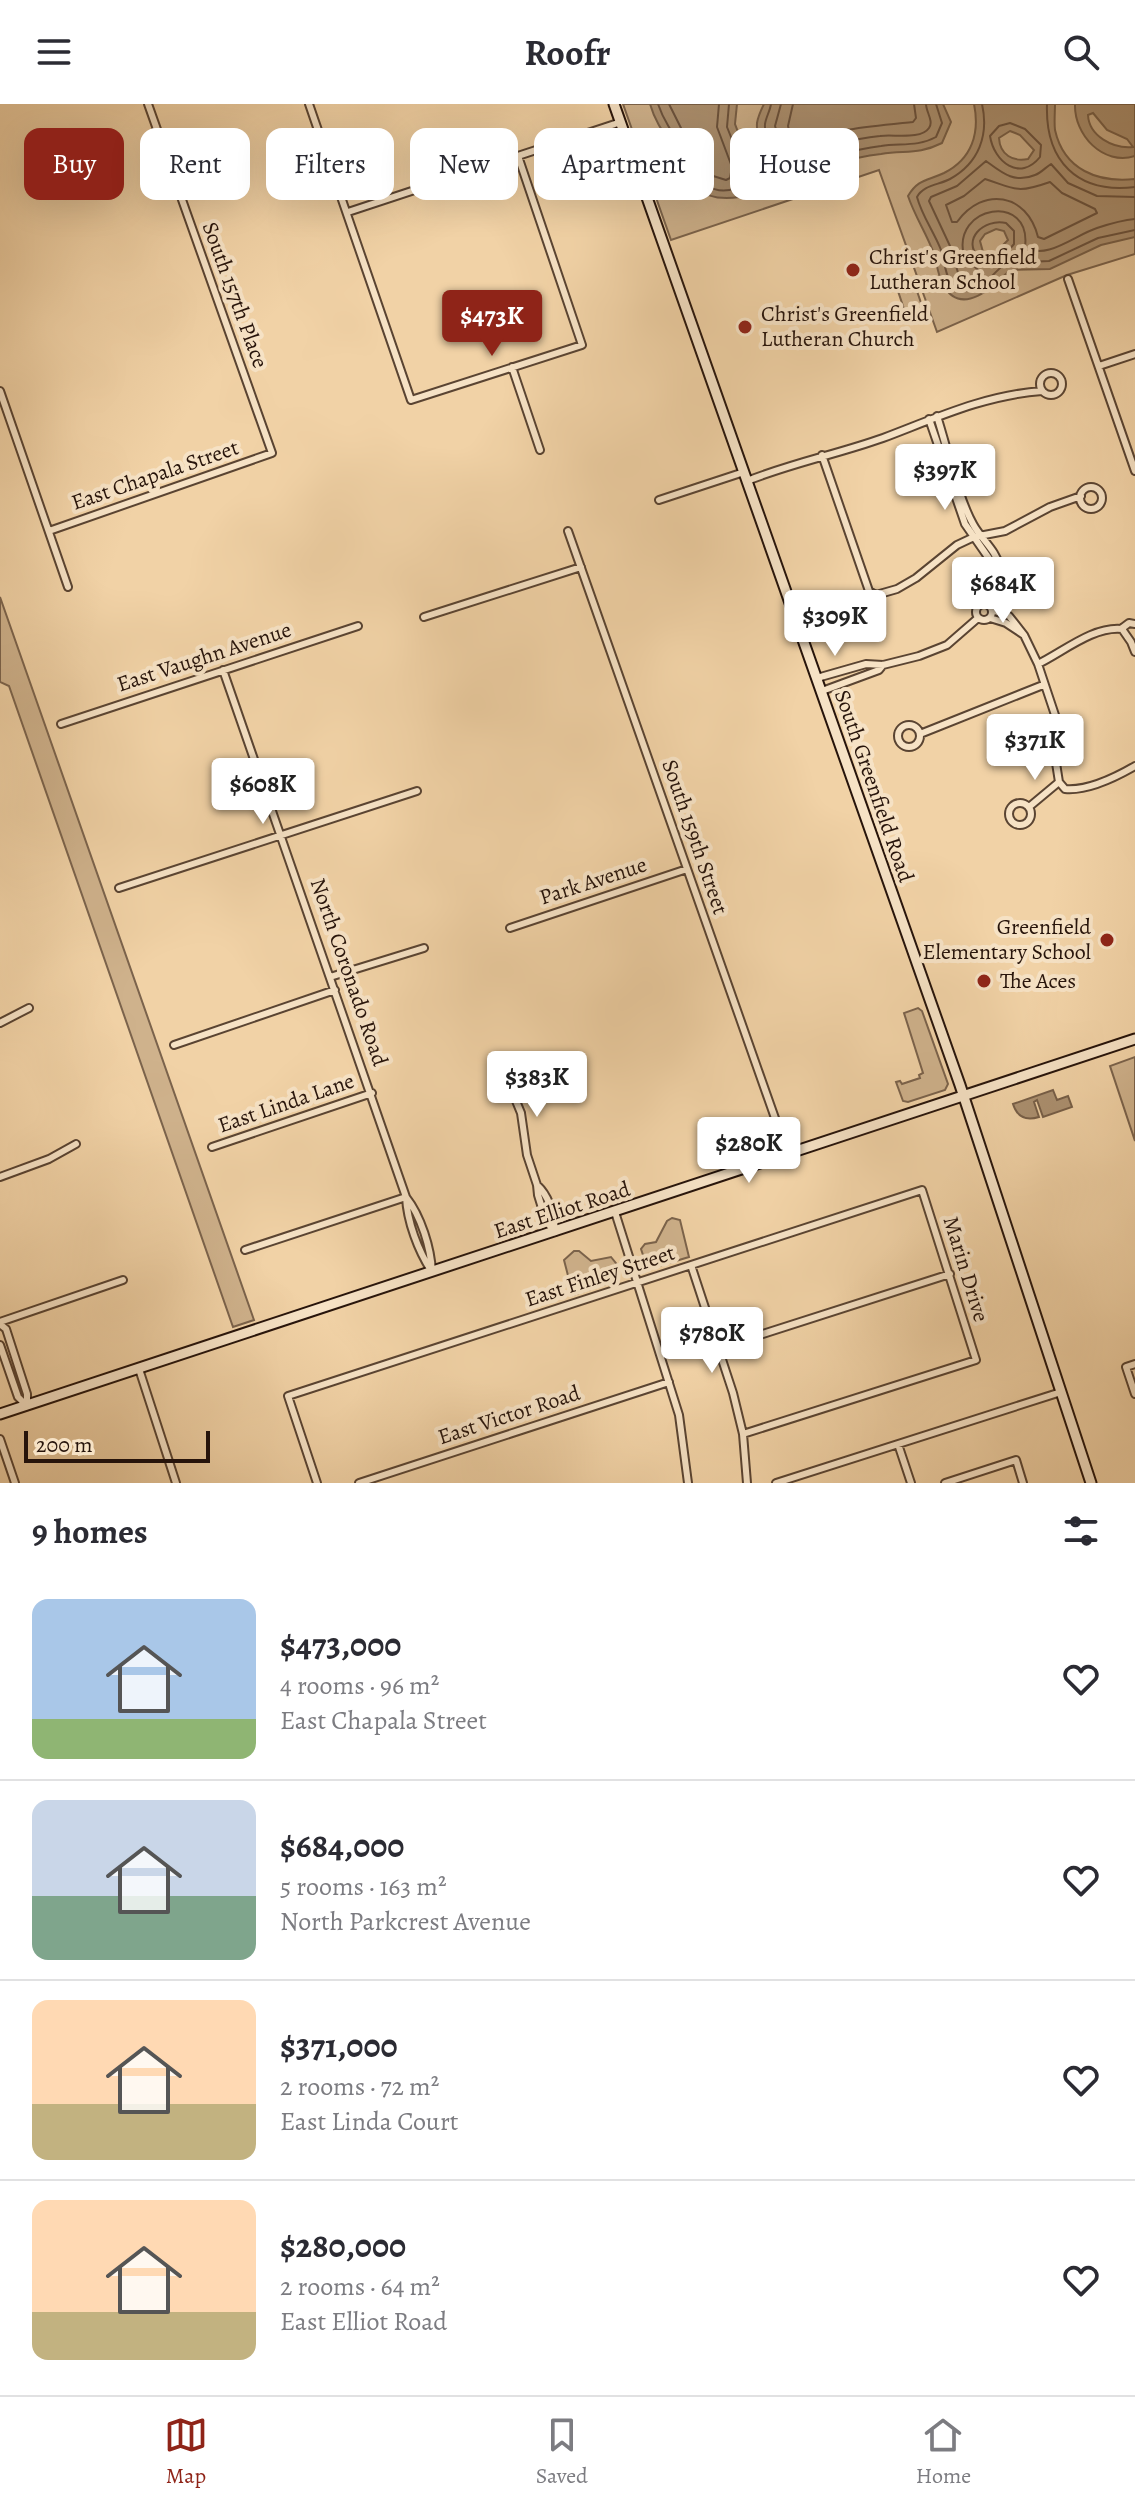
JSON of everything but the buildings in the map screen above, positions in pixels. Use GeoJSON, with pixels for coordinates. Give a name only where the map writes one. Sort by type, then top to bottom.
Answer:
{"type":"FeatureCollection","features":[{"type":"Feature","properties":{"kind":"main road","name":"South Greenfield Road"},"geometry":{"type":"LineString","coordinates":[[614,104],[964,1096],[1091,1483]]}},
{"type":"Feature","properties":{"kind":"main road","name":"East Elliot Road"},"geometry":{"type":"LineString","coordinates":[[0,1414],[1135,1039]]}},
{"type":"Feature","properties":{"kind":"street","name":"South 157th Place"},"geometry":{"type":"LineString","coordinates":[[148,104],[272,453]]}},
{"type":"Feature","properties":{"kind":"street"},"geometry":{"type":"LineString","coordinates":[[309,104],[411,400],[582,345],[518,156],[621,122]]}},
{"type":"Feature","properties":{"kind":"street"},"geometry":{"type":"LineString","coordinates":[[348,212],[410,192]]}},
{"type":"Feature","properties":{"kind":"street"},"geometry":{"type":"LineString","coordinates":[[1068,279],[1135,471]]}},
{"type":"Feature","properties":{"kind":"street"},"geometry":{"type":"LineString","coordinates":[[1099,366],[1135,354]]}},
{"type":"Feature","properties":{"kind":"street"},"geometry":{"type":"LineString","coordinates":[[512,367],[540,450]]}},
{"type":"Feature","properties":{"kind":"street"},"geometry":{"type":"LineString","coordinates":[[0,391],[68,587]]}},
{"type":"Feature","properties":{"kind":"street"},"geometry":{"type":"LineString","coordinates":[[659,500],[883,438],[995,396],[1042,391]]}},
{"type":"Feature","properties":{"kind":"street"},"geometry":{"type":"LineString","coordinates":[[933,418],[973,525],[996,556],[1000,569],[996,602],[983,621],[978,618]]}},
{"type":"Feature","properties":{"kind":"street","name":"East Chapala Street"},"geometry":{"type":"LineString","coordinates":[[49,531],[272,453]]}},
{"type":"Feature","properties":{"kind":"street"},"geometry":{"type":"LineString","coordinates":[[822,455],[869,591],[876,595],[897,589],[916,578],[957,545],[974,537],[1005,531],[1050,507],[1081,496]]}},
{"type":"Feature","properties":{"kind":"street"},"geometry":{"type":"LineString","coordinates":[[951,471],[965,524],[990,560],[993,572],[990,610]]}},
{"type":"Feature","properties":{"kind":"street","name":"South 159th Street"},"geometry":{"type":"LineString","coordinates":[[568,531],[788,1155]]}},
{"type":"Feature","properties":{"kind":"street"},"geometry":{"type":"LineString","coordinates":[[424,617],[581,567]]}},
{"type":"Feature","properties":{"kind":"street"},"geometry":{"type":"LineString","coordinates":[[978,618],[977,608],[990,610],[1024,635],[1038,664],[1057,721],[1053,744],[1059,782],[1065,789],[1073,790],[1117,776],[1135,766]]}},
{"type":"Feature","properties":{"kind":"street"},"geometry":{"type":"LineString","coordinates":[[817,678],[866,664],[883,665],[919,656],[947,645],[978,618]]}},
{"type":"Feature","properties":{"kind":"street"},"geometry":{"type":"LineString","coordinates":[[1038,664],[1100,631],[1135,624]]}},
{"type":"Feature","properties":{"kind":"street","name":"East Vaughn Avenue"},"geometry":{"type":"LineString","coordinates":[[61,724],[358,626]]}},
{"type":"Feature","properties":{"kind":"street"},"geometry":{"type":"LineString","coordinates":[[1121,629],[1133,641],[1135,652]]}},
{"type":"Feature","properties":{"kind":"street"},"geometry":{"type":"LineString","coordinates":[[822,691],[879,670],[883,665]]}},
{"type":"Feature","properties":{"kind":"street"},"geometry":{"type":"LineString","coordinates":[[851,668],[855,679]]}},
{"type":"Feature","properties":{"kind":"street","name":"North Coronado Road"},"geometry":{"type":"LineString","coordinates":[[223,670],[406,1197],[414,1207],[431,1257],[432,1272]]}},
{"type":"Feature","properties":{"kind":"street"},"geometry":{"type":"LineString","coordinates":[[920,734],[1043,685]]}},
{"type":"Feature","properties":{"kind":"street"},"geometry":{"type":"LineString","coordinates":[[1029,807],[1059,782]]}},
{"type":"Feature","properties":{"kind":"street"},"geometry":{"type":"LineString","coordinates":[[119,888],[417,791]]}},
{"type":"Feature","properties":{"kind":"street","name":"Park Avenue"},"geometry":{"type":"LineString","coordinates":[[510,928],[687,869]]}},
{"type":"Feature","properties":{"kind":"street"},"geometry":{"type":"LineString","coordinates":[[330,977],[424,948]]}},
{"type":"Feature","properties":{"kind":"street"},"geometry":{"type":"LineString","coordinates":[[174,1045],[335,990]]}},
{"type":"Feature","properties":{"kind":"street"},"geometry":{"type":"LineString","coordinates":[[0,1023],[29,1008]]}},
{"type":"Feature","properties":{"kind":"street"},"geometry":{"type":"LineString","coordinates":[[502,1067],[521,1113],[527,1155],[546,1221],[555,1232]]}},
{"type":"Feature","properties":{"kind":"street","name":"East Linda Lane"},"geometry":{"type":"LineString","coordinates":[[212,1147],[372,1093]]}},
{"type":"Feature","properties":{"kind":"street"},"geometry":{"type":"LineString","coordinates":[[0,1177],[49,1159],[76,1144]]}},
{"type":"Feature","properties":{"kind":"street","name":"East Finley Street"},"geometry":{"type":"LineString","coordinates":[[317,1483],[288,1396],[922,1190]]}},
{"type":"Feature","properties":{"kind":"street","name":"Marin Drive"},"geometry":{"type":"LineString","coordinates":[[743,1434],[976,1360],[922,1190]]}},
{"type":"Feature","properties":{"kind":"street"},"geometry":{"type":"LineString","coordinates":[[245,1250],[406,1197]]}},
{"type":"Feature","properties":{"kind":"street"},"geometry":{"type":"LineString","coordinates":[[615,1212],[679,1415],[688,1483]]}},
{"type":"Feature","properties":{"kind":"street"},"geometry":{"type":"LineString","coordinates":[[691,1265],[743,1434],[747,1483]]}},
{"type":"Feature","properties":{"kind":"street"},"geometry":{"type":"LineString","coordinates":[[719,1348],[950,1274]]}},
{"type":"Feature","properties":{"kind":"street"},"geometry":{"type":"LineString","coordinates":[[27,1406],[23,1381],[6,1329],[0,1323],[123,1280]]}},
{"type":"Feature","properties":{"kind":"street"},"geometry":{"type":"LineString","coordinates":[[0,1345],[18,1397],[27,1406]]}},
{"type":"Feature","properties":{"kind":"street"},"geometry":{"type":"LineString","coordinates":[[1135,1364],[1126,1367],[1135,1394]]}},
{"type":"Feature","properties":{"kind":"street"},"geometry":{"type":"LineString","coordinates":[[139,1369],[176,1483]]}},
{"type":"Feature","properties":{"kind":"street","name":"East Victor Road"},"geometry":{"type":"LineString","coordinates":[[359,1483],[669,1382]]}},
{"type":"Feature","properties":{"kind":"street"},"geometry":{"type":"LineString","coordinates":[[776,1483],[1061,1392]]}},
{"type":"Feature","properties":{"kind":"street"},"geometry":{"type":"LineString","coordinates":[[0,1439],[15,1483]]}},
{"type":"Feature","properties":{"kind":"street"},"geometry":{"type":"LineString","coordinates":[[898,1444],[911,1483]]}},
{"type":"Feature","properties":{"kind":"street"},"geometry":{"type":"LineString","coordinates":[[945,1483],[1016,1460],[1023,1483]]}},
{"type":"Feature","properties":{"kind":"shaded area"},"geometry":{"type":"Polygon","coordinates":[[[623,104],[1135,104],[1135,254],[1067,275],[937,332],[879,170],[859,177],[859,128],[730,128],[730,200],[790,200],[671,240],[657,200],[714,200],[714,128],[631,128],[623,104]]]}},
{"type":"Feature","properties":{"kind":"shaded area"},"geometry":{"type":"Polygon","coordinates":[[[915,285],[923,309],[906,315],[898,291],[915,285]]]}},
{"type":"Feature","properties":{"kind":"shaded area"},"geometry":{"type":"Polygon","coordinates":[[[0,597],[254,1320],[233,1327],[9,686],[0,682],[0,597]]]}},
{"type":"Feature","properties":{"kind":"shaded area"},"geometry":{"type":"Polygon","coordinates":[[[918,1008],[922,1011],[948,1084],[945,1090],[908,1102],[903,1101],[896,1082],[902,1084],[920,1078],[919,1075],[923,1073],[904,1013],[918,1008]]]}},
{"type":"Feature","properties":{"kind":"shaded area"},"geometry":{"type":"Polygon","coordinates":[[[1135,1057],[1135,1141],[1110,1066],[1135,1057]]]}},
{"type":"Feature","properties":{"kind":"shaded area"},"geometry":{"type":"Polygon","coordinates":[[[672,1218],[680,1220],[689,1257],[659,1266],[654,1255],[644,1258],[641,1249],[645,1244],[656,1242],[667,1221],[672,1218]]]}},
{"type":"Feature","properties":{"kind":"shaded area"},"geometry":{"type":"Polygon","coordinates":[[[574,1251],[579,1251],[591,1261],[611,1257],[619,1267],[611,1271],[612,1282],[573,1295],[564,1260],[574,1251]]]}},
{"type":"Feature","properties":{"kind":"water"},"geometry":{"type":"Polygon","coordinates":[[[650,104],[737,104],[737,128],[730,128],[730,198],[714,196],[714,128],[661,128],[650,104]]]}},
{"type":"Feature","properties":{"kind":"water"},"geometry":{"type":"Polygon","coordinates":[[[764,104],[943,104],[951,122],[942,143],[934,147],[859,158],[859,128],[757,128],[764,104]]]}},
{"type":"Feature","properties":{"kind":"water"},"geometry":{"type":"Polygon","coordinates":[[[974,104],[1055,104],[1055,130],[1066,155],[1075,164],[1084,171],[1108,179],[1135,179],[1135,237],[1101,245],[1050,269],[1010,270],[978,296],[959,299],[951,294],[941,281],[934,254],[908,196],[919,183],[954,167],[967,153],[975,135],[974,104]],[[1010,131],[999,138],[1002,149],[1012,158],[1028,159],[1034,150],[1020,135],[1010,131]],[[996,229],[985,234],[980,241],[983,252],[995,253],[1008,240],[1004,231],[996,229]]]}},
{"type":"Feature","properties":{"kind":"water"},"geometry":{"type":"Polygon","coordinates":[[[1075,104],[1135,104],[1135,156],[1123,158],[1102,152],[1085,137],[1076,116],[1075,104]],[[1093,113],[1088,115],[1093,129],[1103,140],[1118,146],[1133,147],[1127,139],[1107,130],[1093,113]]]}},
{"type":"Feature","properties":{"kind":"water"},"geometry":{"type":"Polygon","coordinates":[[[1053,1090],[1057,1100],[1068,1096],[1072,1107],[1043,1117],[1037,1100],[1034,1102],[1039,1117],[1030,1118],[1020,1115],[1013,1104],[1053,1090]]]}},
{"type":"Feature","properties":{"kind":"place","name":"Christ's Greenfield Lutheran School"},"geometry":{"type":"Point","coordinates":[853,270]}},
{"type":"Feature","properties":{"kind":"place","name":"Christ's Greenfield Lutheran Church"},"geometry":{"type":"Point","coordinates":[745,327]}},
{"type":"Feature","properties":{"kind":"place","name":"Greenfield Elementary School"},"geometry":{"type":"Point","coordinates":[1107,940]}},
{"type":"Feature","properties":{"kind":"place","name":"The Aces"},"geometry":{"type":"Point","coordinates":[984,981]}}]}
